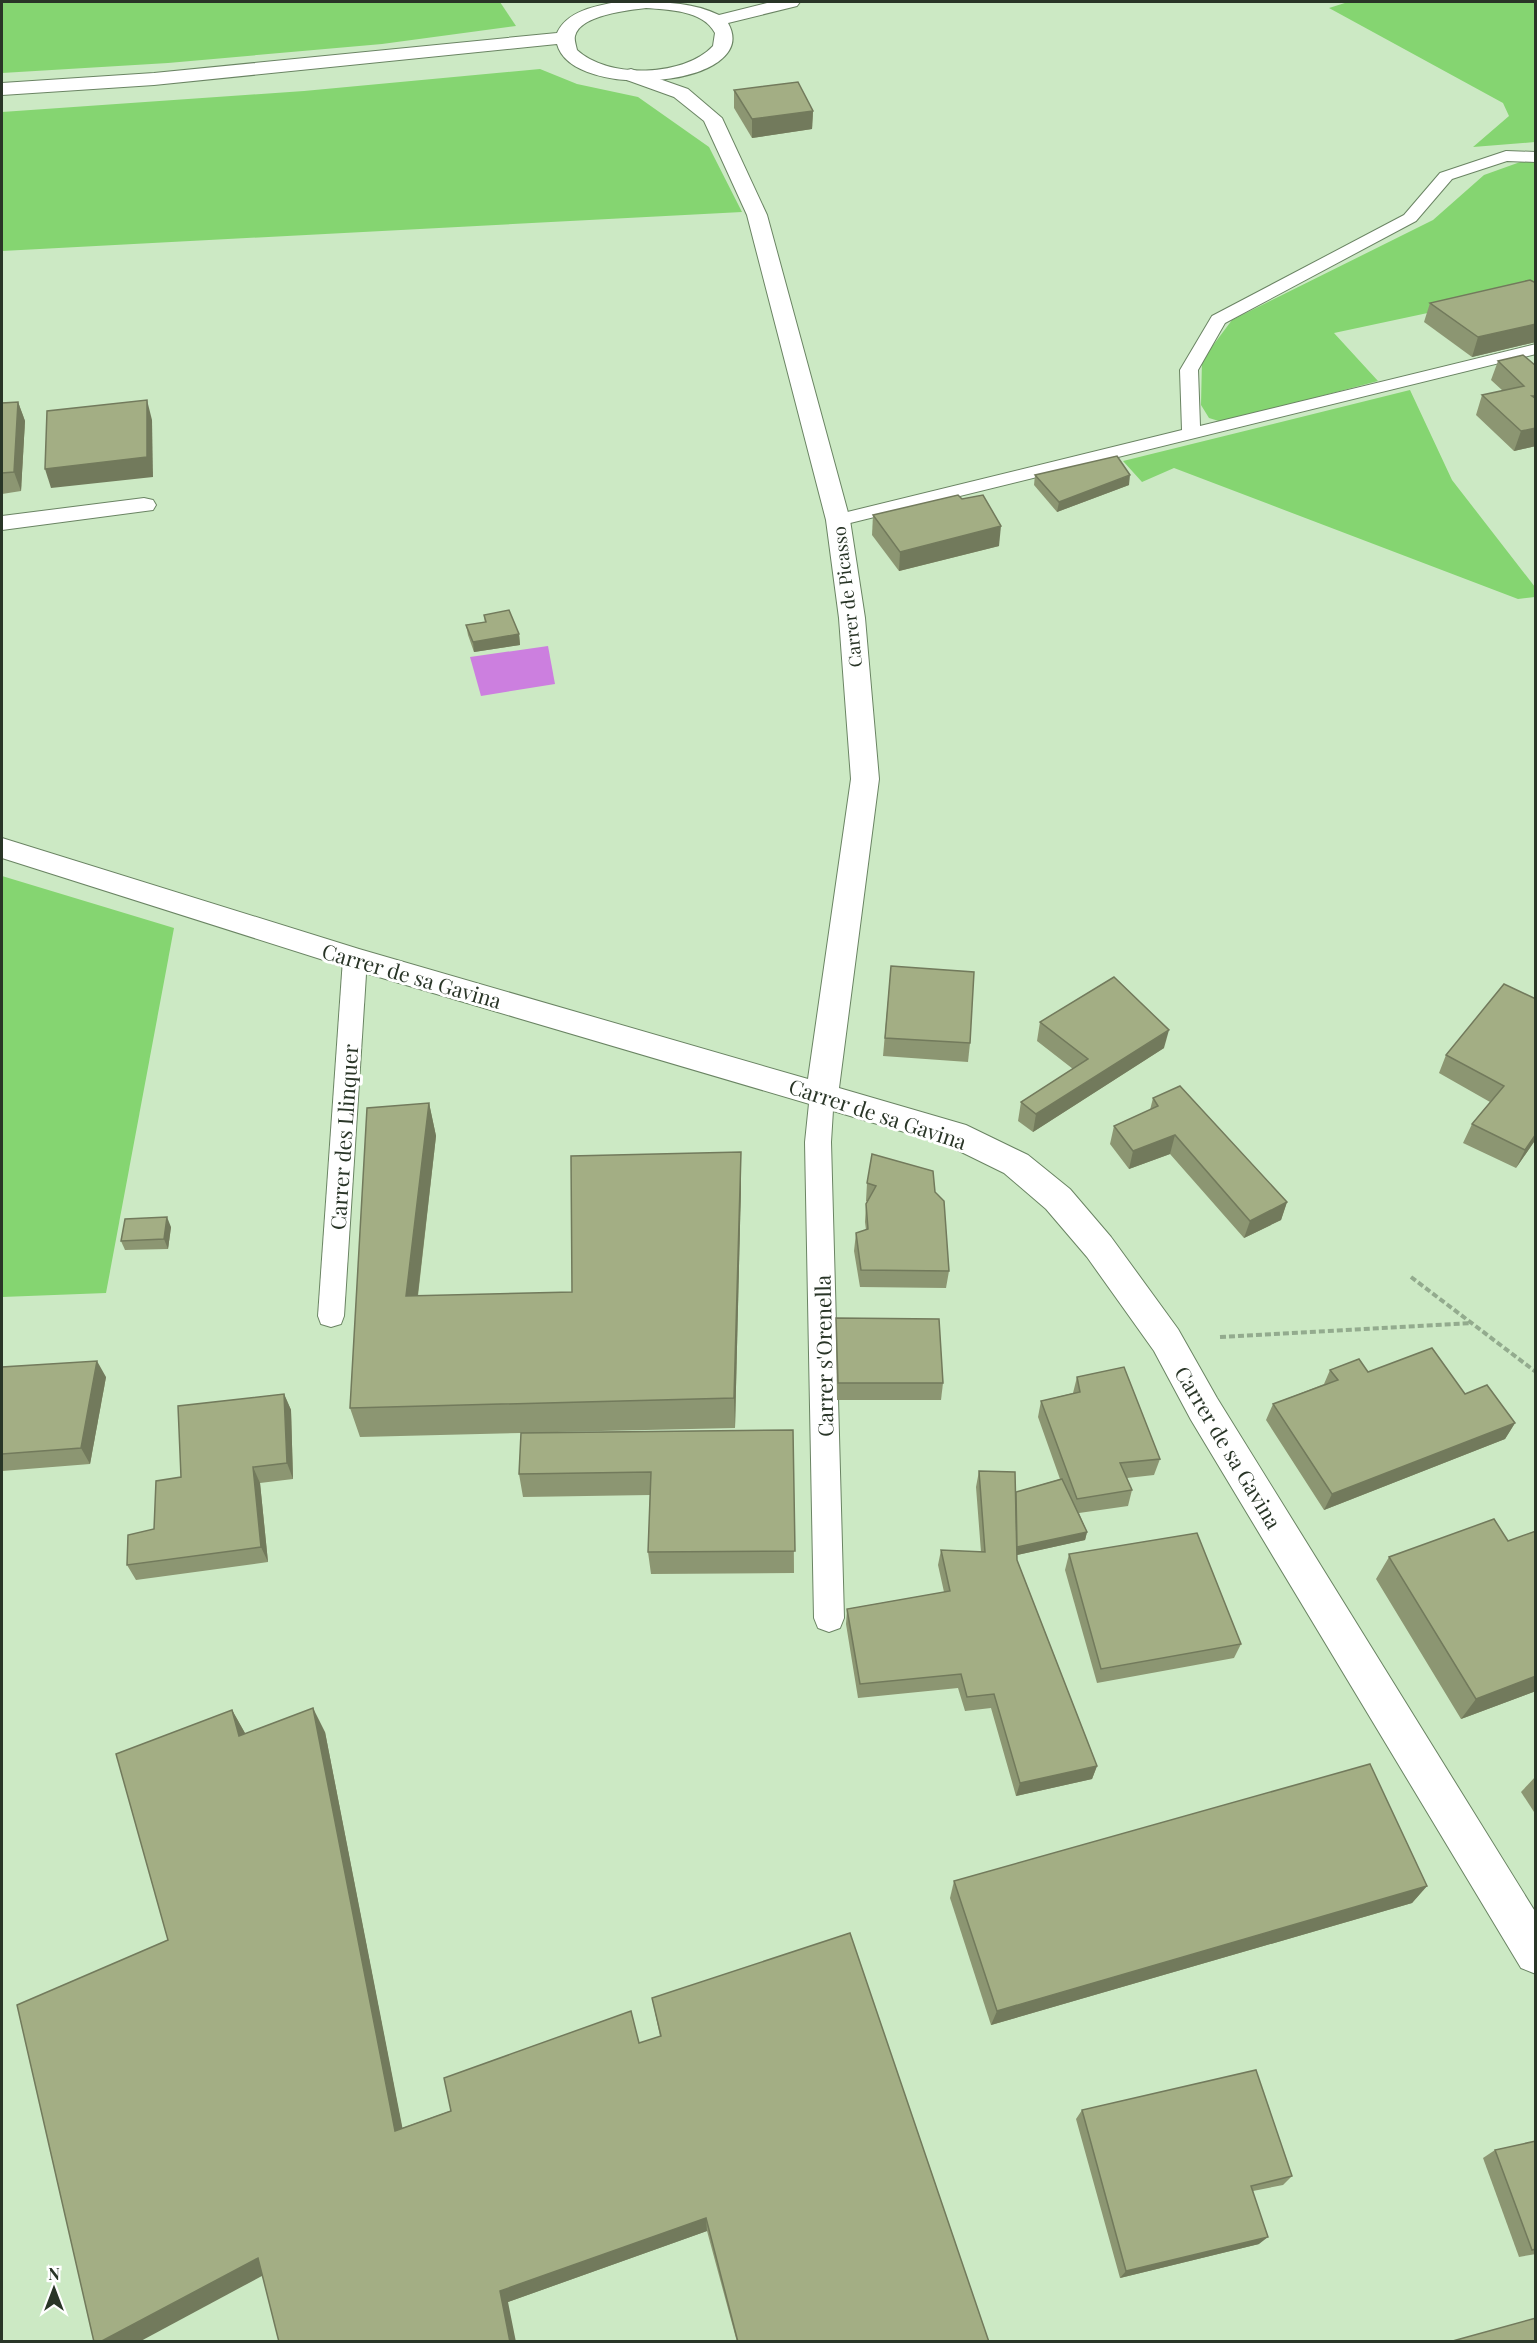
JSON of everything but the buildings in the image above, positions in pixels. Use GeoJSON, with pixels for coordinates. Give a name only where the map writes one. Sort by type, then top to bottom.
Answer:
{"type":"FeatureCollection","features":[{"type":"Feature","properties":{"kind":"street"},"geometry":{"type":"LineString","coordinates":[[716,21],[791,2]]}},
{"type":"Feature","properties":{"kind":"street"},"geometry":{"type":"LineString","coordinates":[[665,3],[691,9],[716,21],[722,28],[724,42],[719,51],[709,60],[677,72],[631,75],[600,69],[576,58],[568,49],[565,38],[571,27],[583,17],[601,10],[635,4],[665,3]]}},
{"type":"Feature","properties":{"kind":"street"},"geometry":{"type":"LineString","coordinates":[[2,89],[187,76],[565,38]]}},
{"type":"Feature","properties":{"kind":"street","name":"Carrer de Picasso"},"geometry":{"type":"LineString","coordinates":[[631,75],[681,93],[712,118],[757,215],[838,520],[852,618],[865,779],[822,1094]]}},
{"type":"Feature","properties":{"kind":"street"},"geometry":{"type":"LineString","coordinates":[[2,523],[144,505]]}},
{"type":"Feature","properties":{"kind":"street","name":"Carrer de sa Gavina"},"geometry":{"type":"LineString","coordinates":[[2,848],[356,959],[955,1134],[1016,1164],[1058,1198],[1099,1247],[1166,1340],[1204,1409],[1536,1953]]}},
{"type":"Feature","properties":{"kind":"lane"},"geometry":{"type":"LineString","coordinates":[[1191,433],[1189,370],[1218,320],[1410,218],[1446,176],[1506,156],[1536,157]]}},
{"type":"Feature","properties":{"kind":"lane"},"geometry":{"type":"LineString","coordinates":[[838,520],[1536,349]]}},
{"type":"Feature","properties":{"kind":"lane","name":"Carrer des Llinquer"},"geometry":{"type":"LineString","coordinates":[[331,1316],[356,959]]}},
{"type":"Feature","properties":{"kind":"lane","name":"Carrer s'Orenella"},"geometry":{"type":"LineString","coordinates":[[822,1094],[818,1142],[829,1618]]}},
{"type":"Feature","properties":{"kind":"path"},"geometry":{"type":"LineString","coordinates":[[1411,1277],[1536,1372]]}},
{"type":"Feature","properties":{"kind":"path"},"geometry":{"type":"LineString","coordinates":[[1166,1340],[1471,1323]]}},
{"type":"Feature","properties":{"kind":"green space"},"geometry":{"type":"Polygon","coordinates":[[[2,2],[500,2],[516,26],[382,44],[168,63],[2,73],[2,2]]]}},
{"type":"Feature","properties":{"kind":"green space"},"geometry":{"type":"Polygon","coordinates":[[[1348,2],[1535,2],[1535,142],[1473,147],[1509,116],[1503,103],[1329,8],[1348,2]]]}},
{"type":"Feature","properties":{"kind":"green space"},"geometry":{"type":"Polygon","coordinates":[[[540,69],[577,84],[638,97],[709,147],[742,212],[2,251],[2,112],[304,91],[540,69]]]}},
{"type":"Feature","properties":{"kind":"green space"},"geometry":{"type":"Polygon","coordinates":[[[1523,161],[1535,162],[1535,290],[1334,333],[1378,381],[1222,422],[1209,418],[1201,405],[1202,360],[1232,320],[1433,220],[1484,175],[1523,161]]]}},
{"type":"Feature","properties":{"kind":"green space"},"geometry":{"type":"Polygon","coordinates":[[[1410,390],[1452,480],[1535,587],[1535,597],[1518,599],[1174,468],[1142,482],[1123,461],[1410,390]]]}},
{"type":"Feature","properties":{"kind":"green space"},"geometry":{"type":"Polygon","coordinates":[[[2,876],[174,928],[106,1293],[2,1297],[2,876]]]}},
{"type":"Feature","properties":{"kind":"shaded area"},"geometry":{"type":"Polygon","coordinates":[[[548,646],[555,684],[481,696],[470,657],[548,646]]]}}]}
